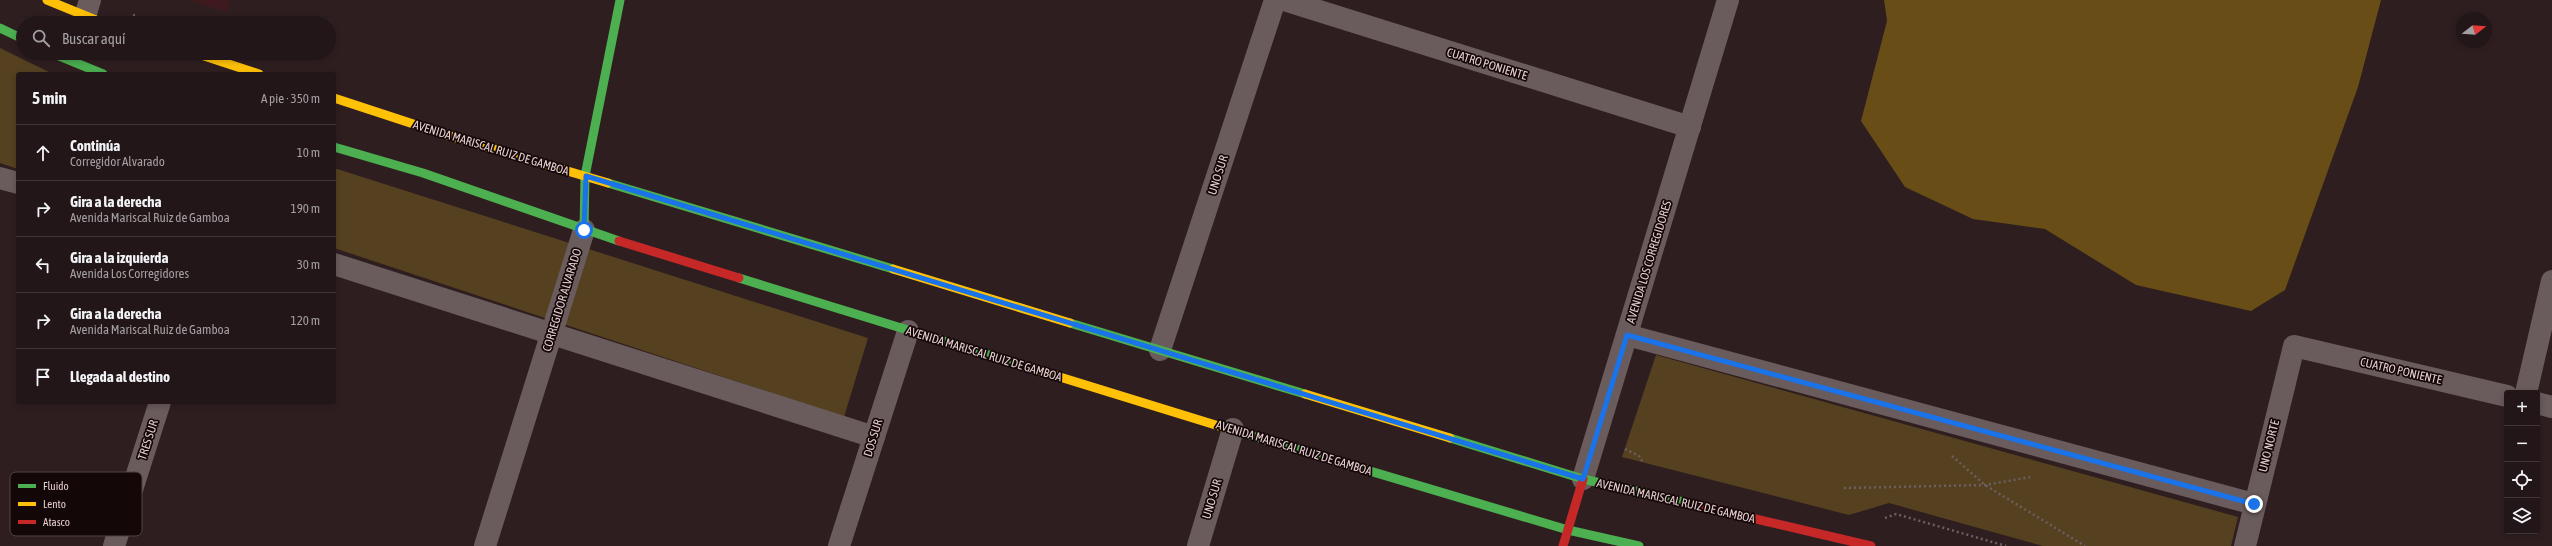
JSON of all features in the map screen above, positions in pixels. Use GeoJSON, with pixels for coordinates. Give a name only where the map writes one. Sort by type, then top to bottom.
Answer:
{"type":"FeatureCollection","features":[{"type":"Feature","properties":{"kind":"main road"},"geometry":{"type":"LineString","coordinates":[[47,0],[92,13]]}},
{"type":"Feature","properties":{"kind":"main road","name":"CORREGIDOR ALVARADO"},"geometry":{"type":"LineString","coordinates":[[584,230],[586,176],[620,0]]}},
{"type":"Feature","properties":{"kind":"main road"},"geometry":{"type":"LineString","coordinates":[[0,28],[16,36]]}},
{"type":"Feature","properties":{"kind":"main road"},"geometry":{"type":"LineString","coordinates":[[69,60],[98,72]]}},
{"type":"Feature","properties":{"kind":"main road"},"geometry":{"type":"LineString","coordinates":[[216,60],[253,72]]}},
{"type":"Feature","properties":{"kind":"main road","name":"AVENIDA MARISCAL RUIZ DE GAMBOA"},"geometry":{"type":"LineString","coordinates":[[336,99],[453,137],[1583,479],[1871,546]]}},
{"type":"Feature","properties":{"kind":"main road","name":"AVENIDA MARISCAL RUIZ DE GAMBOA"},"geometry":{"type":"LineString","coordinates":[[336,148],[423,173],[584,230],[1392,479],[1568,530],[1639,546]]}},
{"type":"Feature","properties":{"kind":"main road","name":"AVENIDA LOS CORREGIDORES"},"geometry":{"type":"LineString","coordinates":[[1563,546],[1583,479]]}},
{"type":"Feature","properties":{"kind":"street","name":"UNO SUR"},"geometry":{"type":"LineString","coordinates":[[1160,350],[1275,0]]}},
{"type":"Feature","properties":{"kind":"street","name":"CUATRO PONIENTE"},"geometry":{"type":"LineString","coordinates":[[1284,0],[1690,127]]}},
{"type":"Feature","properties":{"kind":"street","name":"AVENIDA LOS CORREGIDORES"},"geometry":{"type":"LineString","coordinates":[[1583,479],[1728,0]]}},
{"type":"Feature","properties":{"kind":"street"},"geometry":{"type":"LineString","coordinates":[[0,178],[16,182]]}},
{"type":"Feature","properties":{"kind":"street","name":"CORREGIDOR ALVARADO"},"geometry":{"type":"LineString","coordinates":[[485,546],[584,230]]}},
{"type":"Feature","properties":{"kind":"street"},"geometry":{"type":"LineString","coordinates":[[336,265],[874,436]]}},
{"type":"Feature","properties":{"kind":"street"},"geometry":{"type":"LineString","coordinates":[[2527,390],[2552,281]]}},
{"type":"Feature","properties":{"kind":"street","name":"DOS SUR"},"geometry":{"type":"LineString","coordinates":[[839,546],[908,331]]}},
{"type":"Feature","properties":{"kind":"street"},"geometry":{"type":"LineString","coordinates":[[1627,335],[2254,504]]}},
{"type":"Feature","properties":{"kind":"street","name":"CUATRO PONIENTE"},"geometry":{"type":"LineString","coordinates":[[2294,346],[2504,395]]}},
{"type":"Feature","properties":{"kind":"street","name":"UNO NORTE"},"geometry":{"type":"LineString","coordinates":[[2245,546],[2254,504],[2294,346]]}},
{"type":"Feature","properties":{"kind":"street","name":"TRES SUR"},"geometry":{"type":"LineString","coordinates":[[138,472],[159,404]]}},
{"type":"Feature","properties":{"kind":"street"},"geometry":{"type":"LineString","coordinates":[[2540,404],[2552,407]]}},
{"type":"Feature","properties":{"kind":"street","name":"UNO SUR"},"geometry":{"type":"LineString","coordinates":[[1198,546],[1233,429]]}},
{"type":"Feature","properties":{"kind":"street","name":"TRES SUR"},"geometry":{"type":"LineString","coordinates":[[114,546],[117,536]]}},
{"type":"Feature","properties":{"kind":"path"},"geometry":{"type":"LineString","coordinates":[[1950,454],[1985,486],[2085,546]]}},
{"type":"Feature","properties":{"kind":"path"},"geometry":{"type":"LineString","coordinates":[[1844,488],[1985,486],[2038,476]]}},
{"type":"Feature","properties":{"kind":"shaded area"},"geometry":{"type":"Polygon","coordinates":[[[189,0],[230,0],[226,12],[189,0]]]}},
{"type":"Feature","properties":{"kind":"shaded area"},"geometry":{"type":"Polygon","coordinates":[[[1884,0],[2381,0],[2358,87],[2285,290],[2251,311],[2136,285],[2045,229],[1973,219],[1905,187],[1861,121],[1887,21],[1884,0]]]}},
{"type":"Feature","properties":{"kind":"shaded area"},"geometry":{"type":"Polygon","coordinates":[[[0,48],[16,56],[16,60],[24,60],[49,72],[16,72],[16,168],[0,163],[0,48]]]}},
{"type":"Feature","properties":{"kind":"shaded area"},"geometry":{"type":"Polygon","coordinates":[[[336,169],[868,338],[844,417],[336,249],[336,169]]]}},
{"type":"Feature","properties":{"kind":"shaded area"},"geometry":{"type":"Polygon","coordinates":[[[1656,355],[2238,517],[2231,546],[2043,546],[1889,503],[1849,515],[1622,457],[1656,355]]]}},
{"type":"Feature","properties":{"kind":"traffic: fast"},"geometry":{"type":"LineString","coordinates":[[584,230],[585,176],[620,0]]}},
{"type":"Feature","properties":{"kind":"traffic: fast"},"geometry":{"type":"LineString","coordinates":[[0,28],[16,36]]}},
{"type":"Feature","properties":{"kind":"traffic: fast"},"geometry":{"type":"LineString","coordinates":[[69,60],[98,72]]}},
{"type":"Feature","properties":{"kind":"traffic: fast"},"geometry":{"type":"LineString","coordinates":[[336,148],[423,173],[619,241]]}},
{"type":"Feature","properties":{"kind":"traffic: fast"},"geometry":{"type":"LineString","coordinates":[[608,183],[893,269]]}},
{"type":"Feature","properties":{"kind":"traffic: fast"},"geometry":{"type":"LineString","coordinates":[[739,278],[1034,369]]}},
{"type":"Feature","properties":{"kind":"traffic: fast"},"geometry":{"type":"LineString","coordinates":[[1070,323],[1305,394]]}},
{"type":"Feature","properties":{"kind":"traffic: fast"},"geometry":{"type":"LineString","coordinates":[[1222,427],[1568,530],[1639,546]]}},
{"type":"Feature","properties":{"kind":"traffic: fast"},"geometry":{"type":"LineString","coordinates":[[1450,438],[1583,479],[1696,505]]}},
{"type":"Feature","properties":{"kind":"traffic: slow"},"geometry":{"type":"LineString","coordinates":[[47,0],[86,16]]}},
{"type":"Feature","properties":{"kind":"traffic: slow"},"geometry":{"type":"LineString","coordinates":[[216,60],[253,72]]}},
{"type":"Feature","properties":{"kind":"traffic: slow"},"geometry":{"type":"LineString","coordinates":[[336,99],[453,137],[608,183]]}},
{"type":"Feature","properties":{"kind":"traffic: slow"},"geometry":{"type":"LineString","coordinates":[[893,269],[1070,323]]}},
{"type":"Feature","properties":{"kind":"traffic: slow"},"geometry":{"type":"LineString","coordinates":[[1034,369],[1222,427]]}},
{"type":"Feature","properties":{"kind":"traffic: slow"},"geometry":{"type":"LineString","coordinates":[[1305,394],[1450,438]]}},
{"type":"Feature","properties":{"kind":"traffic: jam"},"geometry":{"type":"LineString","coordinates":[[619,241],[739,278]]}},
{"type":"Feature","properties":{"kind":"traffic: jam"},"geometry":{"type":"LineString","coordinates":[[1563,546],[1583,479]]}},
{"type":"Feature","properties":{"kind":"traffic: jam"},"geometry":{"type":"LineString","coordinates":[[1696,505],[1871,546]]}},
{"type":"Feature","properties":{"kind":"route"},"geometry":{"type":"LineString","coordinates":[[584,230],[586,176],[841,252],[1583,479],[1627,335],[2254,504]]}}]}
